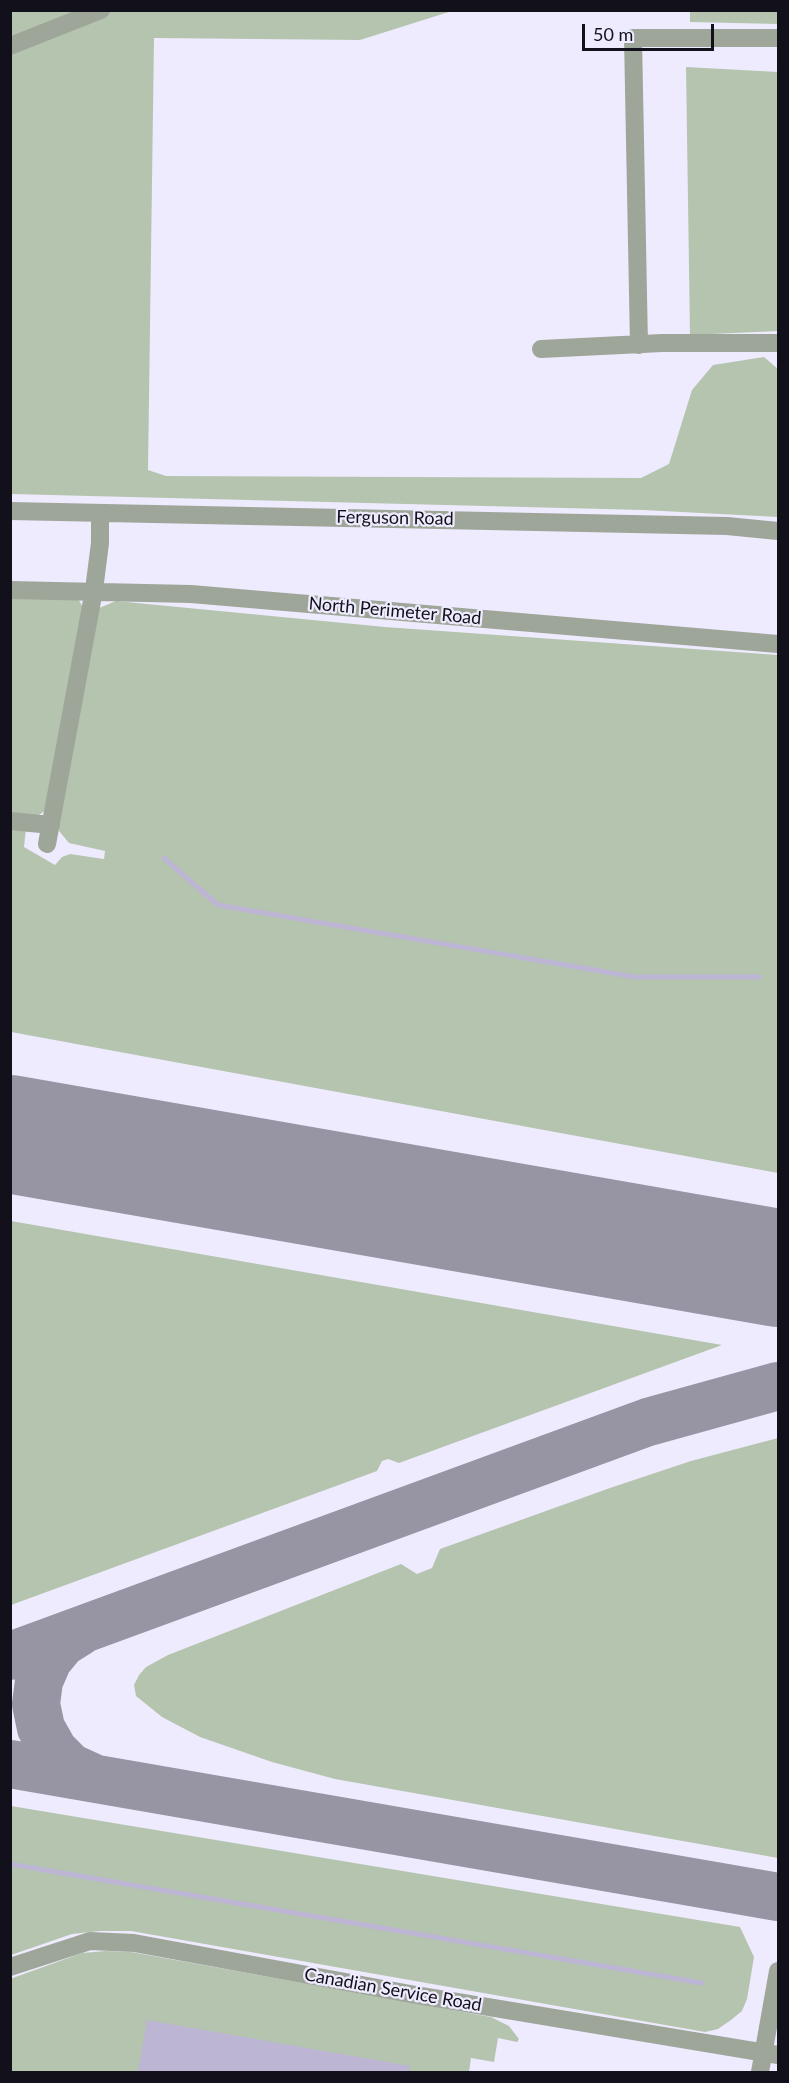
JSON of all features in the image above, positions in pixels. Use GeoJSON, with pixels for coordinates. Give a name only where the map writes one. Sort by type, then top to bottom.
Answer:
{"type":"FeatureCollection","features":[{"type":"Feature","properties":{"kind":"street"},"geometry":{"type":"LineString","coordinates":[[10,45],[101,10]]}},
{"type":"Feature","properties":{"kind":"street"},"geometry":{"type":"LineString","coordinates":[[639,345],[633,38],[778,38]]}},
{"type":"Feature","properties":{"kind":"street"},"geometry":{"type":"LineString","coordinates":[[541,349],[778,343]]}},
{"type":"Feature","properties":{"kind":"street","name":"Ferguson Road"},"geometry":{"type":"LineString","coordinates":[[10,512],[727,526],[778,531]]}},
{"type":"Feature","properties":{"kind":"street"},"geometry":{"type":"LineString","coordinates":[[48,844],[94,590],[100,543],[100,513]]}},
{"type":"Feature","properties":{"kind":"street","name":"North Perimeter Road"},"geometry":{"type":"LineString","coordinates":[[10,590],[94,590],[203,595],[778,644]]}},
{"type":"Feature","properties":{"kind":"street"},"geometry":{"type":"LineString","coordinates":[[10,821],[51,825]]}},
{"type":"Feature","properties":{"kind":"street","name":"Canadian Service Road"},"geometry":{"type":"LineString","coordinates":[[10,1967],[90,1941],[134,1943],[416,1995],[771,2053]]}},
{"type":"Feature","properties":{"kind":"street"},"geometry":{"type":"LineString","coordinates":[[760,2073],[771,2053],[778,1971]]}},
{"type":"Feature","properties":{"kind":"green space"},"geometry":{"type":"Polygon","coordinates":[[[11,11],[452,11],[360,40],[154,38],[148,470],[166,476],[641,478],[669,464],[692,390],[713,365],[764,357],[778,369],[778,517],[643,510],[11,494],[11,11]]]}},
{"type":"Feature","properties":{"kind":"green space"},"geometry":{"type":"Polygon","coordinates":[[[690,11],[778,11],[778,24],[690,22],[690,11]]]}},
{"type":"Feature","properties":{"kind":"green space"},"geometry":{"type":"Polygon","coordinates":[[[686,67],[778,72],[778,331],[690,335],[686,67]]]}},
{"type":"Feature","properties":{"kind":"green space"},"geometry":{"type":"Polygon","coordinates":[[[10,597],[78,599],[83,607],[46,810],[36,817],[11,814],[10,597]]]}},
{"type":"Feature","properties":{"kind":"green space"},"geometry":{"type":"Polygon","coordinates":[[[116,601],[385,627],[778,655],[778,1173],[11,1032],[10,826],[26,828],[24,847],[55,865],[62,857],[70,854],[104,859],[105,851],[69,843],[59,831],[58,822],[99,608],[116,601]]]}},
{"type":"Feature","properties":{"kind":"green space"},"geometry":{"type":"Polygon","coordinates":[[[11,1221],[722,1345],[399,1463],[388,1459],[382,1461],[377,1471],[11,1605],[11,1221]]]}},
{"type":"Feature","properties":{"kind":"green space"},"geometry":{"type":"Polygon","coordinates":[[[778,1438],[778,1858],[335,1779],[272,1762],[200,1737],[162,1717],[136,1696],[134,1685],[139,1675],[146,1667],[168,1655],[401,1564],[417,1574],[432,1568],[440,1549],[610,1488],[691,1461],[778,1438]]]}},
{"type":"Feature","properties":{"kind":"green space"},"geometry":{"type":"Polygon","coordinates":[[[11,1806],[740,1927],[754,1957],[747,1999],[742,2011],[731,2020],[718,2029],[705,2032],[131,1931],[72,1934],[11,1955],[11,1806]]]}},
{"type":"Feature","properties":{"kind":"green space"},"geometry":{"type":"Polygon","coordinates":[[[131,1952],[491,2017],[509,2026],[519,2039],[517,2042],[498,2038],[494,2062],[471,2058],[469,2072],[11,2072],[10,1979],[82,1953],[131,1952]]]}},
{"type":"Feature","properties":{"kind":"shaded area"},"geometry":{"type":"Polygon","coordinates":[[[147,2020],[410,2066],[409,2072],[138,2072],[147,2020]]]}},
{"type":"Feature","properties":{"kind":"waterway"},"geometry":{"type":"LineString","coordinates":[[164,858],[218,905],[635,977],[759,977]]}},
{"type":"Feature","properties":{"kind":"waterway"},"geometry":{"type":"LineString","coordinates":[[10,1864],[702,1983]]}},
{"type":"Feature","properties":{"kind":"taxiway"},"geometry":{"type":"LineString","coordinates":[[10,1656],[648,1422],[778,1386]]}},
{"type":"Feature","properties":{"kind":"taxiway"},"geometry":{"type":"LineString","coordinates":[[78,1633],[62,1643],[48,1660],[39,1681],[36,1704],[41,1728],[54,1751],[70,1767],[92,1777]]}},
{"type":"Feature","properties":{"kind":"taxiway"},"geometry":{"type":"LineString","coordinates":[[10,1764],[778,1897]]}},
{"type":"Feature","properties":{"kind":"runway"},"geometry":{"type":"LineString","coordinates":[[10,1134],[778,1268]]}}]}
